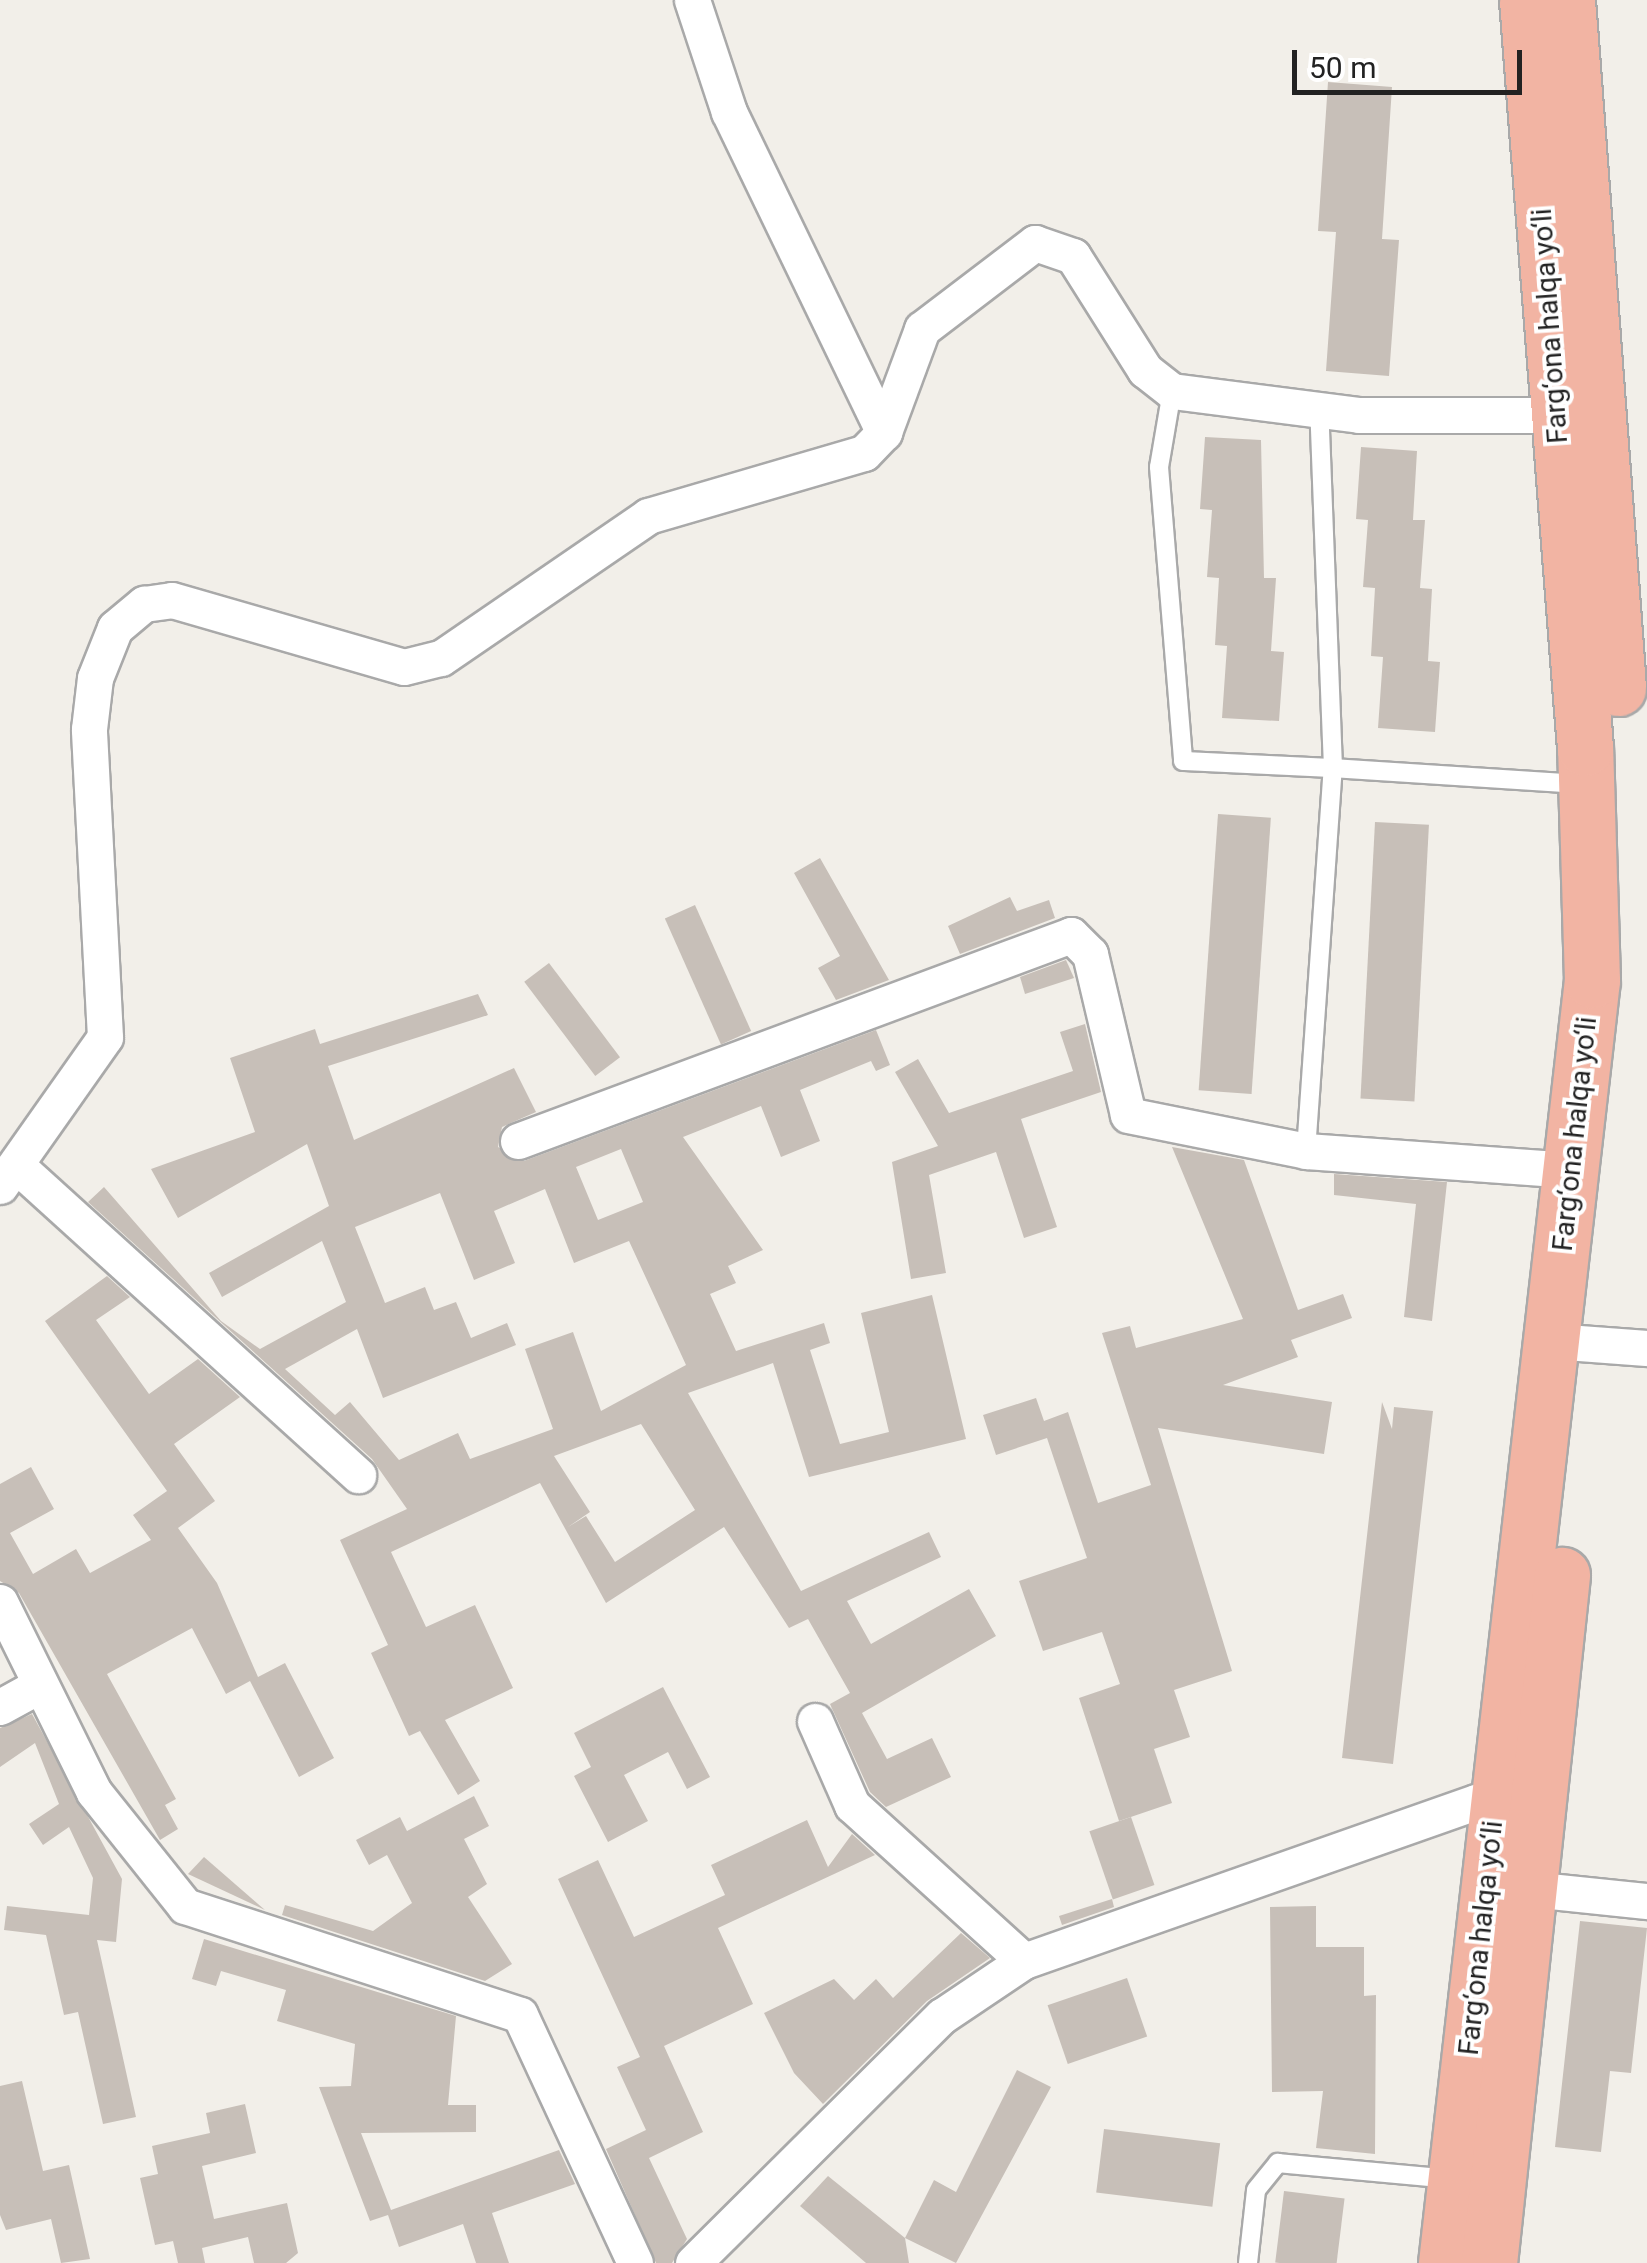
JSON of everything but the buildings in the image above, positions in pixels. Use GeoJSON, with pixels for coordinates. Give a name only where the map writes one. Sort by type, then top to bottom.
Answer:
{"type":"FeatureCollection","features":[{"type":"Feature","properties":{"kind":"highway","name":"Farg‘ona halqa yo‘li"},"geometry":{"type":"LineString","coordinates":[[1488,2263],[1530,1890],[1571,1342],[1570,1170],[1592,980],[1587,784],[1527,0]]}},
{"type":"Feature","properties":{"kind":"highway","name":"Farg‘ona halqa yo‘li"},"geometry":{"type":"LineString","coordinates":[[1446,2263],[1496,1804],[1571,1342],[1630,897],[1567,0]]}},
{"type":"Feature","properties":{"kind":"street"},"geometry":{"type":"LineString","coordinates":[[692,0],[729,112],[884,432]]}},
{"type":"Feature","properties":{"kind":"street"},"geometry":{"type":"LineString","coordinates":[[358,1475],[8,1175],[105,1037],[89,729],[95,678],[115,628],[144,604],[172,600],[404,667],[440,658],[648,516],[864,454],[884,432],[922,330],[1035,243],[1073,256],[1146,370],[1172,391],[1320,411],[1556,415]]}},
{"type":"Feature","properties":{"kind":"street"},"geometry":{"type":"LineString","coordinates":[[518,1141],[1071,935],[1090,954],[1128,1115],[1306,1150],[1570,1170]]}},
{"type":"Feature","properties":{"kind":"street"},"geometry":{"type":"LineString","coordinates":[[1571,1342],[1647,1348]]}},
{"type":"Feature","properties":{"kind":"street"},"geometry":{"type":"LineString","coordinates":[[0,1602],[94,1792],[186,1906],[520,2015],[634,2263]]}},
{"type":"Feature","properties":{"kind":"street"},"geometry":{"type":"LineString","coordinates":[[0,1708],[40,1685]]}},
{"type":"Feature","properties":{"kind":"street"},"geometry":{"type":"LineString","coordinates":[[815,1721],[852,1804],[1024,1961]]}},
{"type":"Feature","properties":{"kind":"street"},"geometry":{"type":"LineString","coordinates":[[693,2263],[942,2016],[1024,1961],[1476,1802],[1496,1804]]}},
{"type":"Feature","properties":{"kind":"street"},"geometry":{"type":"LineString","coordinates":[[1530,1890],[1647,1901]]}},
{"type":"Feature","properties":{"kind":"lane"},"geometry":{"type":"LineString","coordinates":[[1172,391],[1159,467],[1184,761],[1587,784]]}},
{"type":"Feature","properties":{"kind":"lane"},"geometry":{"type":"LineString","coordinates":[[1306,1150],[1333,768],[1320,411]]}},
{"type":"Feature","properties":{"kind":"lane"},"geometry":{"type":"LineString","coordinates":[[1248,2263],[1256,2190],[1278,2163],[1455,2180]]}}]}
